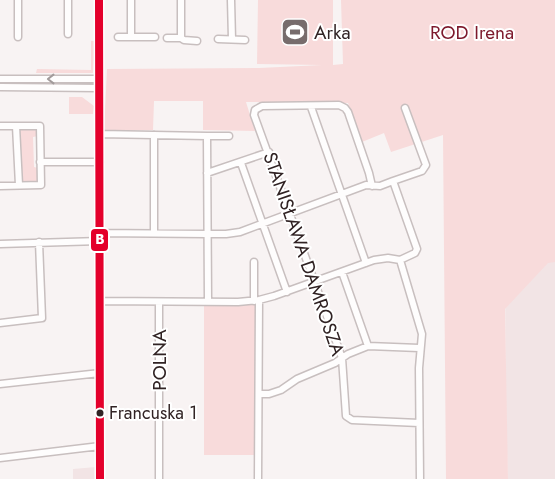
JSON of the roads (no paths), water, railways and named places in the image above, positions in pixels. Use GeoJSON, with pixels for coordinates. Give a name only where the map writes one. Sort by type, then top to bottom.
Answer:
{"type":"FeatureCollection","features":[{"type":"Feature","properties":{"kind":"street"},"geometry":{"type":"LineString","coordinates":[[18,0],[18,37]]}},
{"type":"Feature","properties":{"kind":"street"},"geometry":{"type":"LineString","coordinates":[[68,0],[68,34]]}},
{"type":"Feature","properties":{"kind":"street"},"geometry":{"type":"LineString","coordinates":[[99,0],[100,479]]}},
{"type":"Feature","properties":{"kind":"street"},"geometry":{"type":"LineString","coordinates":[[132,0],[132,37]]}},
{"type":"Feature","properties":{"kind":"street"},"geometry":{"type":"LineString","coordinates":[[181,0],[181,38]]}},
{"type":"Feature","properties":{"kind":"street"},"geometry":{"type":"LineString","coordinates":[[231,0],[232,39]]}},
{"type":"Feature","properties":{"kind":"street"},"geometry":{"type":"LineString","coordinates":[[118,38],[155,37]]}},
{"type":"Feature","properties":{"kind":"street"},"geometry":{"type":"LineString","coordinates":[[167,38],[197,41]]}},
{"type":"Feature","properties":{"kind":"street"},"geometry":{"type":"LineString","coordinates":[[218,38],[245,40]]}},
{"type":"Feature","properties":{"kind":"street"},"geometry":{"type":"LineString","coordinates":[[0,79],[100,79]]}},
{"type":"Feature","properties":{"kind":"street"},"geometry":{"type":"LineString","coordinates":[[0,87],[99,88]]}},
{"type":"Feature","properties":{"kind":"street"},"geometry":{"type":"LineString","coordinates":[[366,263],[311,107],[339,105],[348,112],[372,186]]}},
{"type":"Feature","properties":{"kind":"street","name":"STANISŁAWA DAMROSZA"},"geometry":{"type":"LineString","coordinates":[[311,107],[262,106],[256,110],[254,115],[342,358],[344,410],[346,416],[348,419],[419,423]]}},
{"type":"Feature","properties":{"kind":"street"},"geometry":{"type":"LineString","coordinates":[[100,233],[226,234],[240,232],[366,185],[380,186],[422,171],[426,168],[405,108]]}},
{"type":"Feature","properties":{"kind":"street"},"geometry":{"type":"LineString","coordinates":[[0,126],[40,126],[41,185],[0,186]]}},
{"type":"Feature","properties":{"kind":"street"},"geometry":{"type":"LineString","coordinates":[[16,126],[19,185]]}},
{"type":"Feature","properties":{"kind":"street"},"geometry":{"type":"LineString","coordinates":[[100,134],[229,136]]}},
{"type":"Feature","properties":{"kind":"street"},"geometry":{"type":"LineString","coordinates":[[154,135],[154,233]]}},
{"type":"Feature","properties":{"kind":"street"},"geometry":{"type":"LineString","coordinates":[[208,136],[208,301]]}},
{"type":"Feature","properties":{"kind":"street"},"geometry":{"type":"LineString","coordinates":[[207,174],[268,152]]}},
{"type":"Feature","properties":{"kind":"street"},"geometry":{"type":"LineString","coordinates":[[40,162],[100,162]]}},
{"type":"Feature","properties":{"kind":"street"},"geometry":{"type":"LineString","coordinates":[[241,163],[287,292]]}},
{"type":"Feature","properties":{"kind":"street"},"geometry":{"type":"LineString","coordinates":[[100,301],[257,301],[366,263],[388,258],[400,260],[415,253],[417,249],[393,181]]}},
{"type":"Feature","properties":{"kind":"street"},"geometry":{"type":"LineString","coordinates":[[0,244],[100,241]]}},
{"type":"Feature","properties":{"kind":"street"},"geometry":{"type":"LineString","coordinates":[[0,323],[42,318],[39,242]]}},
{"type":"Feature","properties":{"kind":"street"},"geometry":{"type":"LineString","coordinates":[[400,260],[422,338],[419,348],[420,479]]}},
{"type":"Feature","properties":{"kind":"street"},"geometry":{"type":"LineString","coordinates":[[254,262],[257,301],[259,394],[258,479]]}},
{"type":"Feature","properties":{"kind":"street"},"geometry":{"type":"LineString","coordinates":[[342,272],[368,346]]}},
{"type":"Feature","properties":{"kind":"street","name":"POLNA"},"geometry":{"type":"LineString","coordinates":[[158,302],[159,479]]}},
{"type":"Feature","properties":{"kind":"street"},"geometry":{"type":"LineString","coordinates":[[259,394],[269,394],[281,390],[297,379],[335,363],[368,346],[419,348]]}},
{"type":"Feature","properties":{"kind":"street"},"geometry":{"type":"LineString","coordinates":[[0,384],[100,373]]}},
{"type":"Feature","properties":{"kind":"street"},"geometry":{"type":"LineString","coordinates":[[0,458],[100,446]]}},
{"type":"Feature","properties":{"kind":"place","name":"Arka"},"geometry":{"type":"Point","coordinates":[295,32]}},
{"type":"Feature","properties":{"kind":"place","name":"Francuska 1"},"geometry":{"type":"Point","coordinates":[100,413]}},
{"type":"Feature","properties":{"kind":"park label","name":"ROD Irena"},"geometry":{"type":"Point","coordinates":[472,32]}}]}
